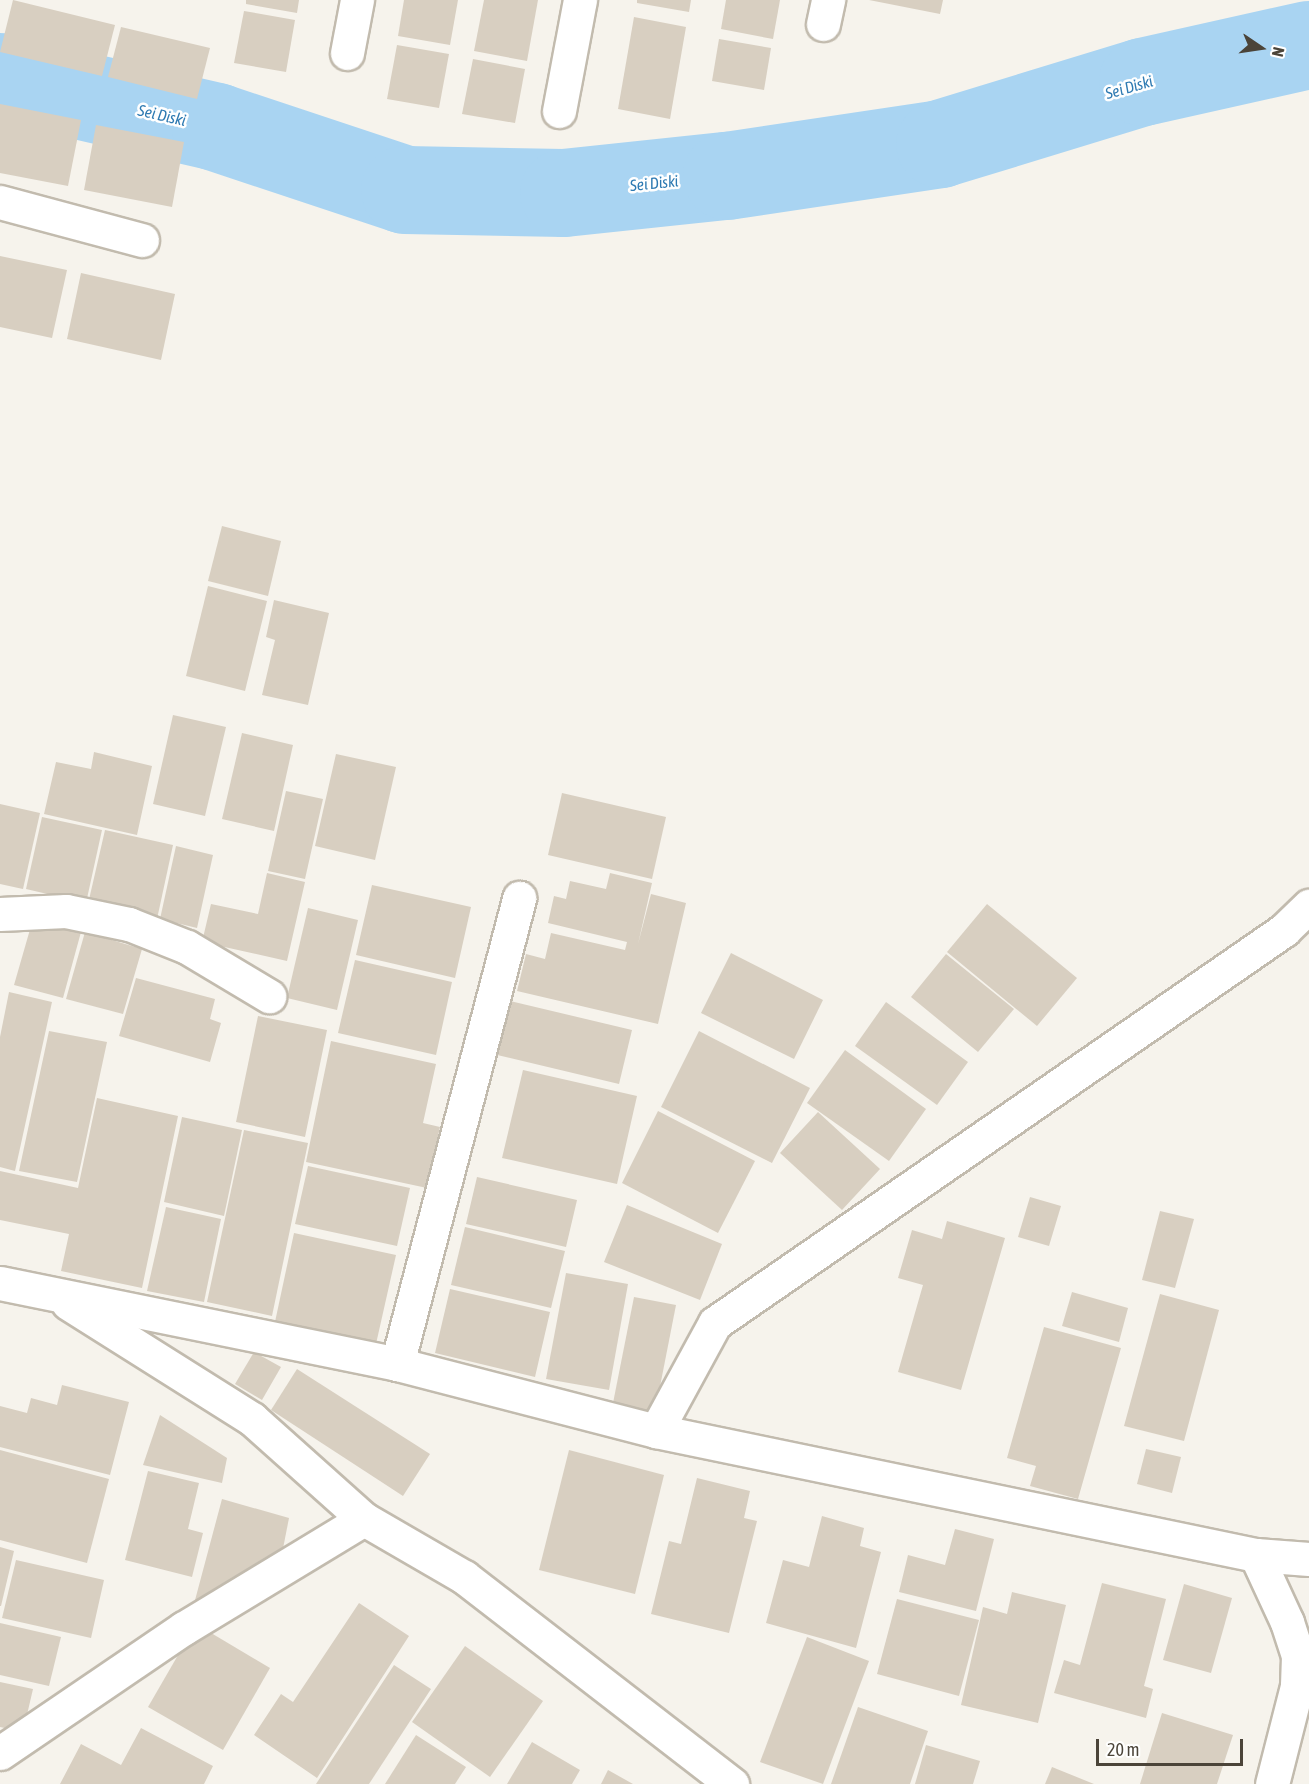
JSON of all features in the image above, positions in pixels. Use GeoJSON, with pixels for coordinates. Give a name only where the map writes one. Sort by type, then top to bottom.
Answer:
{"type":"FeatureCollection","features":[{"type":"Feature","properties":{"kind":"street"},"geometry":{"type":"LineString","coordinates":[[347,53],[357,0]]}},
{"type":"Feature","properties":{"kind":"street"},"geometry":{"type":"LineString","coordinates":[[559,111],[580,0]]}},
{"type":"Feature","properties":{"kind":"street"},"geometry":{"type":"LineString","coordinates":[[0,202],[142,240]]}},
{"type":"Feature","properties":{"kind":"street"},"geometry":{"type":"LineString","coordinates":[[397,1364],[519,898]]}},
{"type":"Feature","properties":{"kind":"street"},"geometry":{"type":"LineString","coordinates":[[656,1431],[716,1323],[1274,937],[1309,906]]}},
{"type":"Feature","properties":{"kind":"street"},"geometry":{"type":"LineString","coordinates":[[0,914],[66,911],[129,924],[187,947],[269,996]]}},
{"type":"Feature","properties":{"kind":"street"},"geometry":{"type":"LineString","coordinates":[[0,1283],[46,1290],[397,1364],[656,1431],[1256,1555],[1309,1559]]}},
{"type":"Feature","properties":{"kind":"street"},"geometry":{"type":"LineString","coordinates":[[46,1290],[252,1419],[364,1519],[464,1577],[732,1784]]}},
{"type":"Feature","properties":{"kind":"street"},"geometry":{"type":"LineString","coordinates":[[0,1754],[184,1629],[364,1519]]}},
{"type":"Feature","properties":{"kind":"street"},"geometry":{"type":"LineString","coordinates":[[1256,1555],[1287,1622],[1298,1656],[1297,1686],[1272,1784]]}},
{"type":"Feature","properties":{"kind":"building"},"geometry":{"type":"Polygon","coordinates":[[[13,0],[115,25],[102,76],[0,52],[13,0]]]}},
{"type":"Feature","properties":{"kind":"building"},"geometry":{"type":"Polygon","coordinates":[[[246,0],[299,0],[297,13],[246,4],[246,0]]]}},
{"type":"Feature","properties":{"kind":"building"},"geometry":{"type":"Polygon","coordinates":[[[404,0],[458,0],[450,45],[398,36],[404,0]]]}},
{"type":"Feature","properties":{"kind":"building"},"geometry":{"type":"Polygon","coordinates":[[[484,0],[538,0],[527,61],[474,51],[484,0]]]}},
{"type":"Feature","properties":{"kind":"building"},"geometry":{"type":"Polygon","coordinates":[[[637,0],[691,0],[689,12],[637,3],[637,0]]]}},
{"type":"Feature","properties":{"kind":"building"},"geometry":{"type":"Polygon","coordinates":[[[726,0],[780,0],[773,39],[721,29],[726,0]]]}},
{"type":"Feature","properties":{"kind":"building"},"geometry":{"type":"Polygon","coordinates":[[[869,0],[943,0],[940,14],[869,0]]]}},
{"type":"Feature","properties":{"kind":"building"},"geometry":{"type":"Polygon","coordinates":[[[244,11],[295,20],[286,72],[234,63],[244,11]]]}},
{"type":"Feature","properties":{"kind":"building"},"geometry":{"type":"Polygon","coordinates":[[[634,17],[686,27],[670,119],[618,109],[634,17]]]}},
{"type":"Feature","properties":{"kind":"building"},"geometry":{"type":"Polygon","coordinates":[[[121,27],[210,48],[197,99],[108,77],[121,27]]]}},
{"type":"Feature","properties":{"kind":"building"},"geometry":{"type":"Polygon","coordinates":[[[719,39],[771,48],[764,90],[712,81],[719,39]]]}},
{"type":"Feature","properties":{"kind":"building"},"geometry":{"type":"Polygon","coordinates":[[[397,45],[449,54],[439,108],[387,99],[397,45]]]}},
{"type":"Feature","properties":{"kind":"building"},"geometry":{"type":"Polygon","coordinates":[[[473,59],[525,69],[515,123],[462,114],[473,59]]]}},
{"type":"Feature","properties":{"kind":"building"},"geometry":{"type":"Polygon","coordinates":[[[0,104],[81,120],[68,186],[0,173],[0,104]]]}},
{"type":"Feature","properties":{"kind":"building"},"geometry":{"type":"Polygon","coordinates":[[[96,125],[184,142],[172,207],[84,190],[96,125]]]}},
{"type":"Feature","properties":{"kind":"building"},"geometry":{"type":"Polygon","coordinates":[[[0,256],[67,270],[52,338],[0,327],[0,256]]]}},
{"type":"Feature","properties":{"kind":"building"},"geometry":{"type":"Polygon","coordinates":[[[81,273],[175,294],[161,360],[67,339],[81,273]]]}},
{"type":"Feature","properties":{"kind":"building"},"geometry":{"type":"Polygon","coordinates":[[[222,526],[281,541],[268,596],[208,581],[222,526]]]}},
{"type":"Feature","properties":{"kind":"building"},"geometry":{"type":"Polygon","coordinates":[[[208,586],[267,601],[245,691],[186,676],[208,586]]]}},
{"type":"Feature","properties":{"kind":"building"},"geometry":{"type":"Polygon","coordinates":[[[274,600],[329,613],[308,705],[262,695],[275,640],[266,637],[274,600]]]}},
{"type":"Feature","properties":{"kind":"building"},"geometry":{"type":"Polygon","coordinates":[[[173,715],[226,727],[205,816],[153,804],[173,715]]]}},
{"type":"Feature","properties":{"kind":"building"},"geometry":{"type":"Polygon","coordinates":[[[242,733],[293,745],[274,831],[222,819],[242,733]]]}},
{"type":"Feature","properties":{"kind":"building"},"geometry":{"type":"Polygon","coordinates":[[[94,752],[152,766],[137,835],[44,814],[56,762],[91,769],[94,752]]]}},
{"type":"Feature","properties":{"kind":"building"},"geometry":{"type":"Polygon","coordinates":[[[336,754],[396,767],[375,860],[315,846],[336,754]]]}},
{"type":"Feature","properties":{"kind":"building"},"geometry":{"type":"Polygon","coordinates":[[[286,791],[323,799],[305,879],[268,871],[286,791]]]}},
{"type":"Feature","properties":{"kind":"building"},"geometry":{"type":"Polygon","coordinates":[[[562,793],[666,817],[652,879],[548,855],[562,793]]]}},
{"type":"Feature","properties":{"kind":"building"},"geometry":{"type":"Polygon","coordinates":[[[0,804],[40,813],[23,889],[0,884],[0,804]]]}},
{"type":"Feature","properties":{"kind":"building"},"geometry":{"type":"Polygon","coordinates":[[[42,817],[102,830],[86,903],[26,889],[42,817]]]}},
{"type":"Feature","properties":{"kind":"building"},"geometry":{"type":"Polygon","coordinates":[[[105,830],[173,845],[157,919],[88,904],[105,830]]]}},
{"type":"Feature","properties":{"kind":"building"},"geometry":{"type":"Polygon","coordinates":[[[176,846],[213,855],[197,928],[160,919],[176,846]]]}},
{"type":"Feature","properties":{"kind":"building"},"geometry":{"type":"Polygon","coordinates":[[[267,873],[305,882],[287,961],[202,942],[211,904],[258,914],[267,873]]]}},
{"type":"Feature","properties":{"kind":"building"},"geometry":{"type":"Polygon","coordinates":[[[610,873],[652,883],[638,944],[651,894],[686,903],[658,1024],[517,991],[526,954],[545,959],[551,933],[625,950],[627,942],[548,923],[554,896],[566,899],[570,881],[606,889],[610,873]]]}},
{"type":"Feature","properties":{"kind":"building"},"geometry":{"type":"Polygon","coordinates":[[[372,885],[471,907],[455,978],[356,955],[372,885]]]}},
{"type":"Feature","properties":{"kind":"building"},"geometry":{"type":"Polygon","coordinates":[[[987,904],[1077,978],[1037,1026],[947,952],[987,904]]]}},
{"type":"Feature","properties":{"kind":"building"},"geometry":{"type":"Polygon","coordinates":[[[308,908],[358,920],[337,1010],[287,998],[308,908]]]}},
{"type":"Feature","properties":{"kind":"building"},"geometry":{"type":"Polygon","coordinates":[[[33,919],[81,932],[63,998],[14,985],[33,919]]]}},
{"type":"Feature","properties":{"kind":"building"},"geometry":{"type":"Polygon","coordinates":[[[85,932],[142,949],[123,1014],[66,999],[85,932]]]}},
{"type":"Feature","properties":{"kind":"building"},"geometry":{"type":"Polygon","coordinates":[[[731,953],[823,1000],[794,1059],[701,1013],[731,953]]]}},
{"type":"Feature","properties":{"kind":"building"},"geometry":{"type":"Polygon","coordinates":[[[946,954],[1014,1009],[978,1052],[911,997],[946,954]]]}},
{"type":"Feature","properties":{"kind":"building"},"geometry":{"type":"Polygon","coordinates":[[[355,960],[452,982],[436,1055],[338,1033],[355,960]]]}},
{"type":"Feature","properties":{"kind":"building"},"geometry":{"type":"Polygon","coordinates":[[[136,978],[215,999],[210,1019],[221,1023],[210,1062],[119,1036],[136,978]]]}},
{"type":"Feature","properties":{"kind":"building"},"geometry":{"type":"Polygon","coordinates":[[[9,992],[52,1002],[15,1171],[0,1167],[0,1037],[9,992]]]}},
{"type":"Feature","properties":{"kind":"building"},"geometry":{"type":"Polygon","coordinates":[[[506,1000],[632,1030],[619,1084],[493,1054],[506,1000]]]}},
{"type":"Feature","properties":{"kind":"building"},"geometry":{"type":"Polygon","coordinates":[[[886,1002],[968,1062],[937,1105],[855,1046],[886,1002]]]}},
{"type":"Feature","properties":{"kind":"building"},"geometry":{"type":"Polygon","coordinates":[[[258,1016],[327,1030],[305,1137],[236,1122],[258,1016]]]}},
{"type":"Feature","properties":{"kind":"building"},"geometry":{"type":"Polygon","coordinates":[[[49,1031],[107,1042],[77,1182],[19,1171],[49,1031]]]}},
{"type":"Feature","properties":{"kind":"building"},"geometry":{"type":"Polygon","coordinates":[[[699,1031],[810,1088],[772,1163],[661,1107],[699,1031]]]}},
{"type":"Feature","properties":{"kind":"building"},"geometry":{"type":"Polygon","coordinates":[[[331,1041],[436,1064],[423,1123],[440,1127],[427,1188],[306,1162],[331,1041]]]}},
{"type":"Feature","properties":{"kind":"building"},"geometry":{"type":"Polygon","coordinates":[[[845,1050],[926,1109],[889,1161],[807,1103],[845,1050]]]}},
{"type":"Feature","properties":{"kind":"building"},"geometry":{"type":"Polygon","coordinates":[[[523,1070],[637,1096],[617,1184],[502,1158],[523,1070]]]}},
{"type":"Feature","properties":{"kind":"building"},"geometry":{"type":"Polygon","coordinates":[[[97,1098],[178,1116],[142,1288],[61,1271],[69,1234],[0,1220],[0,1171],[78,1188],[97,1098]]]}},
{"type":"Feature","properties":{"kind":"building"},"geometry":{"type":"Polygon","coordinates":[[[658,1111],[755,1161],[718,1233],[622,1183],[658,1111]]]}},
{"type":"Feature","properties":{"kind":"building"},"geometry":{"type":"Polygon","coordinates":[[[818,1112],[880,1169],[842,1210],[780,1153],[818,1112]]]}},
{"type":"Feature","properties":{"kind":"building"},"geometry":{"type":"Polygon","coordinates":[[[182,1117],[242,1130],[224,1216],[164,1202],[182,1117]]]}},
{"type":"Feature","properties":{"kind":"building"},"geometry":{"type":"Polygon","coordinates":[[[244,1130],[308,1143],[272,1316],[207,1302],[244,1130]]]}},
{"type":"Feature","properties":{"kind":"building"},"geometry":{"type":"Polygon","coordinates":[[[308,1166],[410,1188],[397,1246],[295,1224],[308,1166]]]}},
{"type":"Feature","properties":{"kind":"building"},"geometry":{"type":"Polygon","coordinates":[[[477,1177],[577,1200],[566,1247],[466,1224],[477,1177]]]}},
{"type":"Feature","properties":{"kind":"building"},"geometry":{"type":"Polygon","coordinates":[[[1030,1197],[1061,1206],[1049,1246],[1018,1237],[1030,1197]]]}},
{"type":"Feature","properties":{"kind":"building"},"geometry":{"type":"Polygon","coordinates":[[[627,1205],[722,1244],[700,1300],[604,1262],[627,1205]]]}},
{"type":"Feature","properties":{"kind":"building"},"geometry":{"type":"Polygon","coordinates":[[[166,1207],[221,1219],[204,1302],[147,1291],[166,1207]]]}},
{"type":"Feature","properties":{"kind":"building"},"geometry":{"type":"Polygon","coordinates":[[[1160,1211],[1194,1219],[1175,1288],[1142,1280],[1160,1211]]]}},
{"type":"Feature","properties":{"kind":"building"},"geometry":{"type":"Polygon","coordinates":[[[947,1221],[1005,1238],[961,1390],[898,1372],[923,1285],[898,1278],[912,1230],[942,1239],[947,1221]]]}},
{"type":"Feature","properties":{"kind":"building"},"geometry":{"type":"Polygon","coordinates":[[[465,1227],[565,1251],[551,1308],[451,1285],[465,1227]]]}},
{"type":"Feature","properties":{"kind":"building"},"geometry":{"type":"Polygon","coordinates":[[[294,1233],[396,1255],[376,1344],[275,1322],[294,1233]]]}},
{"type":"Feature","properties":{"kind":"building"},"geometry":{"type":"Polygon","coordinates":[[[566,1273],[628,1284],[609,1390],[546,1379],[566,1273]]]}},
{"type":"Feature","properties":{"kind":"building"},"geometry":{"type":"Polygon","coordinates":[[[450,1289],[550,1312],[535,1377],[435,1353],[450,1289]]]}},
{"type":"Feature","properties":{"kind":"building"},"geometry":{"type":"Polygon","coordinates":[[[1072,1292],[1128,1308],[1119,1342],[1062,1326],[1072,1292]]]}},
{"type":"Feature","properties":{"kind":"building"},"geometry":{"type":"Polygon","coordinates":[[[1160,1294],[1219,1310],[1184,1441],[1124,1426],[1160,1294]]]}},
{"type":"Feature","properties":{"kind":"building"},"geometry":{"type":"Polygon","coordinates":[[[634,1297],[676,1305],[655,1412],[613,1403],[634,1297]]]}},
{"type":"Feature","properties":{"kind":"building"},"geometry":{"type":"Polygon","coordinates":[[[1044,1327],[1121,1348],[1078,1499],[1030,1486],[1036,1466],[1007,1458],[1044,1327]]]}},
{"type":"Feature","properties":{"kind":"building"},"geometry":{"type":"Polygon","coordinates":[[[254,1352],[281,1367],[262,1400],[235,1384],[254,1352]]]}},
{"type":"Feature","properties":{"kind":"building"},"geometry":{"type":"Polygon","coordinates":[[[297,1369],[430,1454],[403,1496],[271,1410],[297,1369]]]}},
{"type":"Feature","properties":{"kind":"building"},"geometry":{"type":"Polygon","coordinates":[[[62,1385],[129,1402],[110,1475],[0,1447],[0,1406],[27,1413],[31,1398],[57,1405],[62,1385]]]}},
{"type":"Feature","properties":{"kind":"building"},"geometry":{"type":"Polygon","coordinates":[[[160,1415],[227,1458],[222,1483],[143,1465],[160,1415]]]}},
{"type":"Feature","properties":{"kind":"building"},"geometry":{"type":"Polygon","coordinates":[[[1146,1449],[1181,1457],[1172,1493],[1137,1484],[1146,1449]]]}},
{"type":"Feature","properties":{"kind":"building"},"geometry":{"type":"Polygon","coordinates":[[[0,1450],[109,1479],[87,1563],[0,1540],[0,1450]]]}},
{"type":"Feature","properties":{"kind":"building"},"geometry":{"type":"Polygon","coordinates":[[[569,1450],[664,1475],[635,1594],[539,1570],[569,1450]]]}},
{"type":"Feature","properties":{"kind":"building"},"geometry":{"type":"Polygon","coordinates":[[[148,1471],[199,1483],[188,1529],[203,1533],[192,1577],[125,1560],[148,1471]]]}},
{"type":"Feature","properties":{"kind":"building"},"geometry":{"type":"Polygon","coordinates":[[[697,1478],[750,1491],[744,1518],[757,1521],[729,1633],[651,1614],[669,1541],[681,1544],[697,1478]]]}},
{"type":"Feature","properties":{"kind":"building"},"geometry":{"type":"Polygon","coordinates":[[[222,1499],[289,1518],[279,1569],[194,1604],[222,1499]]]}},
{"type":"Feature","properties":{"kind":"building"},"geometry":{"type":"Polygon","coordinates":[[[822,1516],[864,1528],[860,1546],[881,1552],[856,1648],[766,1623],[783,1560],[809,1567],[822,1516]]]}},
{"type":"Feature","properties":{"kind":"building"},"geometry":{"type":"Polygon","coordinates":[[[955,1529],[994,1539],[976,1611],[899,1592],[908,1555],[945,1565],[955,1529]]]}},
{"type":"Feature","properties":{"kind":"building"},"geometry":{"type":"Polygon","coordinates":[[[0,1547],[14,1551],[1,1606],[0,1606],[0,1547]]]}},
{"type":"Feature","properties":{"kind":"building"},"geometry":{"type":"Polygon","coordinates":[[[16,1560],[104,1580],[91,1638],[2,1618],[16,1560]]]}},
{"type":"Feature","properties":{"kind":"building"},"geometry":{"type":"Polygon","coordinates":[[[1102,1583],[1166,1599],[1144,1686],[1153,1689],[1146,1718],[1054,1693],[1064,1660],[1080,1665],[1102,1583]]]}},
{"type":"Feature","properties":{"kind":"building"},"geometry":{"type":"Polygon","coordinates":[[[1184,1584],[1232,1598],[1211,1673],[1163,1660],[1184,1584]]]}},
{"type":"Feature","properties":{"kind":"building"},"geometry":{"type":"Polygon","coordinates":[[[1012,1592],[1066,1605],[1038,1723],[961,1705],[983,1607],[1007,1614],[1012,1592]]]}},
{"type":"Feature","properties":{"kind":"building"},"geometry":{"type":"Polygon","coordinates":[[[897,1599],[979,1620],[959,1696],[877,1674],[897,1599]]]}},
{"type":"Feature","properties":{"kind":"building"},"geometry":{"type":"Polygon","coordinates":[[[359,1603],[409,1636],[317,1778],[254,1735],[281,1694],[293,1702],[359,1603]]]}},
{"type":"Feature","properties":{"kind":"building"},"geometry":{"type":"Polygon","coordinates":[[[0,1623],[61,1637],[49,1686],[0,1675],[0,1623]]]}},
{"type":"Feature","properties":{"kind":"building"},"geometry":{"type":"Polygon","coordinates":[[[196,1624],[270,1668],[223,1750],[148,1707],[196,1624]]]}},
{"type":"Feature","properties":{"kind":"building"},"geometry":{"type":"Polygon","coordinates":[[[807,1637],[869,1661],[823,1784],[760,1762],[807,1637]]]}},
{"type":"Feature","properties":{"kind":"building"},"geometry":{"type":"Polygon","coordinates":[[[465,1646],[543,1701],[490,1777],[412,1722],[465,1646]]]}},
{"type":"Feature","properties":{"kind":"building"},"geometry":{"type":"Polygon","coordinates":[[[394,1665],[431,1689],[369,1784],[316,1784],[394,1665]]]}},
{"type":"Feature","properties":{"kind":"building"},"geometry":{"type":"Polygon","coordinates":[[[0,1682],[33,1689],[23,1732],[0,1727],[0,1682]]]}},
{"type":"Feature","properties":{"kind":"building"},"geometry":{"type":"Polygon","coordinates":[[[858,1707],[928,1731],[910,1784],[831,1784],[858,1707]]]}},
{"type":"Feature","properties":{"kind":"building"},"geometry":{"type":"Polygon","coordinates":[[[1162,1713],[1233,1735],[1217,1784],[1140,1784],[1162,1713]]]}},
{"type":"Feature","properties":{"kind":"building"},"geometry":{"type":"Polygon","coordinates":[[[141,1728],[213,1766],[204,1784],[60,1784],[81,1744],[121,1765],[141,1728]]]}},
{"type":"Feature","properties":{"kind":"building"},"geometry":{"type":"Polygon","coordinates":[[[416,1735],[466,1767],[455,1784],[385,1784],[416,1735]]]}},
{"type":"Feature","properties":{"kind":"building"},"geometry":{"type":"Polygon","coordinates":[[[532,1742],[580,1770],[572,1784],[507,1784],[532,1742]]]}},
{"type":"Feature","properties":{"kind":"building"},"geometry":{"type":"Polygon","coordinates":[[[926,1745],[980,1761],[973,1784],[915,1784],[926,1745]]]}},
{"type":"Feature","properties":{"kind":"building"},"geometry":{"type":"Polygon","coordinates":[[[1052,1767],[1094,1784],[1045,1784],[1052,1767]]]}},
{"type":"Feature","properties":{"kind":"building"},"geometry":{"type":"Polygon","coordinates":[[[608,1770],[633,1784],[601,1784],[608,1770]]]}},
{"type":"Feature","properties":{"kind":"waterway","name":"Sei Diski"},"geometry":{"type":"LineString","coordinates":[[0,77],[216,127],[405,190],[564,193],[727,176],[940,144],[1143,82],[1309,45]]}}]}
